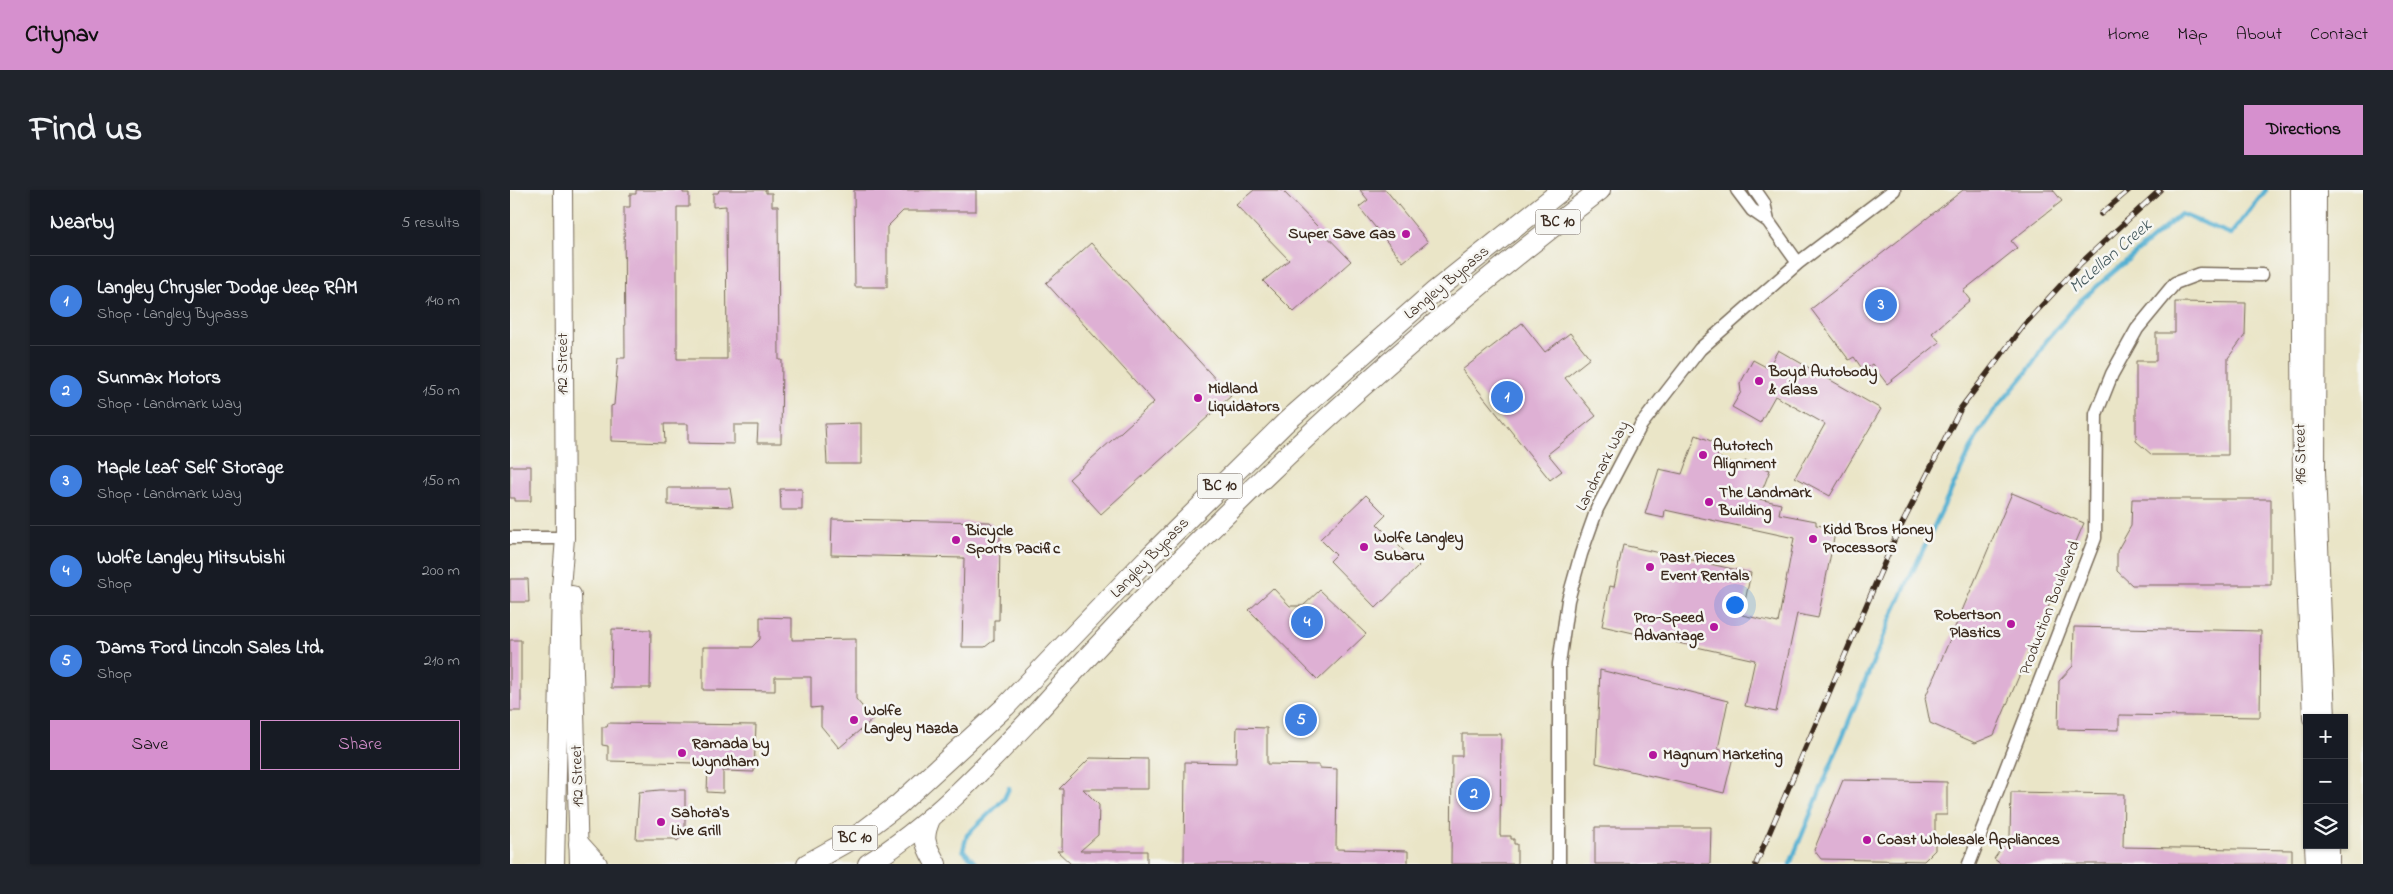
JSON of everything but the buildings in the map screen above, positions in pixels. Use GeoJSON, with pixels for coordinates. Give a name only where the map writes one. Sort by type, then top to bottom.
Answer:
{"type":"FeatureCollection","features":[{"type":"Feature","properties":{"kind":"highway","name":"Langley Bypass"},"geometry":{"type":"LineString","coordinates":[[806,864],[857,836],[898,805],[1005,707],[1146,560],[1286,422],[1436,291],[1562,190]]}},
{"type":"Feature","properties":{"kind":"highway","name":"Langley Bypass"},"geometry":{"type":"LineString","coordinates":[[872,863],[932,817],[981,772],[1163,578],[1314,430],[1462,300],[1600,190]]}},
{"type":"Feature","properties":{"kind":"highway"},"geometry":{"type":"LineString","coordinates":[[932,817],[924,836],[926,846],[936,864]]}},
{"type":"Feature","properties":{"kind":"highway"},"geometry":{"type":"LineString","coordinates":[[579,844],[597,864]]}},
{"type":"Feature","properties":{"kind":"main road","name":"192 Street"},"geometry":{"type":"LineString","coordinates":[[555,864],[561,588],[565,538],[563,190]]}},
{"type":"Feature","properties":{"kind":"main road","name":"196 Street"},"geometry":{"type":"LineString","coordinates":[[2300,190],[2301,464],[2312,714]]}},
{"type":"Feature","properties":{"kind":"main road","name":"196 Street"},"geometry":{"type":"LineString","coordinates":[[2316,190],[2316,471],[2326,714]]}},
{"type":"Feature","properties":{"kind":"main road","name":"192 Street"},"geometry":{"type":"LineString","coordinates":[[565,538],[571,587],[579,864]]}},
{"type":"Feature","properties":{"kind":"main road"},"geometry":{"type":"LineString","coordinates":[[2314,849],[2314,864]]}},
{"type":"Feature","properties":{"kind":"main road"},"geometry":{"type":"LineString","coordinates":[[2330,849],[2330,864]]}},
{"type":"Feature","properties":{"kind":"street"},"geometry":{"type":"LineString","coordinates":[[1737,190],[1752,210],[1768,221],[1798,264]]}},
{"type":"Feature","properties":{"kind":"street"},"geometry":{"type":"LineString","coordinates":[[1755,190],[1764,203],[1768,221]]}},
{"type":"Feature","properties":{"kind":"street","name":"Landmark Way"},"geometry":{"type":"LineString","coordinates":[[1559,864],[1559,664],[1568,600],[1581,554],[1597,509],[1641,425],[1700,349],[1798,264],[1894,190]]}},
{"type":"Feature","properties":{"kind":"street","name":"Production Boulevard"},"geometry":{"type":"LineString","coordinates":[[1970,864],[2095,538],[2096,414],[2112,374],[2137,329],[2175,283],[2199,274],[2262,275]]}},
{"type":"Feature","properties":{"kind":"street"},"geometry":{"type":"LineString","coordinates":[[510,538],[565,538]]}},
{"type":"Feature","properties":{"kind":"waterway","name":"McLellan Creek"},"geometry":{"type":"LineString","coordinates":[[1790,864],[1894,611],[1978,434],[1991,415],[2031,367],[2046,341],[2081,300],[2181,214],[2231,234],[2266,190]]}},
{"type":"Feature","properties":{"kind":"waterway"},"geometry":{"type":"LineString","coordinates":[[976,864],[963,850],[967,835],[1004,799],[1009,788]]}},
{"type":"Feature","properties":{"kind":"railway"},"geometry":{"type":"LineString","coordinates":[[2101,214],[2129,190]]}},
{"type":"Feature","properties":{"kind":"railway"},"geometry":{"type":"LineString","coordinates":[[1756,864],[1895,538],[1961,408],[2024,325],[2081,263],[2160,190]]}},
{"type":"Feature","properties":{"kind":"place","name":"Super Save Gas"},"geometry":{"type":"Point","coordinates":[1406,234]}},
{"type":"Feature","properties":{"kind":"place","name":"Maple Leaf Self Storage"},"geometry":{"type":"Point","coordinates":[1881,305]}},
{"type":"Feature","properties":{"kind":"place","name":"Boyd Autobody & Glass"},"geometry":{"type":"Point","coordinates":[1759,381]}},
{"type":"Feature","properties":{"kind":"place","name":"Langley Chrysler Dodge Jeep RAM"},"geometry":{"type":"Point","coordinates":[1507,397]}},
{"type":"Feature","properties":{"kind":"place","name":"Midland Liquidators"},"geometry":{"type":"Point","coordinates":[1198,398]}},
{"type":"Feature","properties":{"kind":"place","name":"Autotech Alignment"},"geometry":{"type":"Point","coordinates":[1703,455]}},
{"type":"Feature","properties":{"kind":"place","name":"The Landmark Building"},"geometry":{"type":"Point","coordinates":[1709,502]}},
{"type":"Feature","properties":{"kind":"place","name":"Kidd Bros Honey Processors"},"geometry":{"type":"Point","coordinates":[1813,539]}},
{"type":"Feature","properties":{"kind":"place","name":"Bicycle Sports Pacific"},"geometry":{"type":"Point","coordinates":[956,540]}},
{"type":"Feature","properties":{"kind":"place","name":"Wolfe Langley Subaru"},"geometry":{"type":"Point","coordinates":[1364,547]}},
{"type":"Feature","properties":{"kind":"place","name":"Past Pieces Event Rentals"},"geometry":{"type":"Point","coordinates":[1650,567]}},
{"type":"Feature","properties":{"kind":"place","name":"Wolfe Langley Mitsubishi"},"geometry":{"type":"Point","coordinates":[1307,622]}},
{"type":"Feature","properties":{"kind":"place","name":"Robertson Plastics"},"geometry":{"type":"Point","coordinates":[2011,624]}},
{"type":"Feature","properties":{"kind":"place","name":"Pro-Speed Advantage"},"geometry":{"type":"Point","coordinates":[1714,627]}},
{"type":"Feature","properties":{"kind":"place","name":"Wolfe Langley Mazda"},"geometry":{"type":"Point","coordinates":[854,720]}},
{"type":"Feature","properties":{"kind":"place","name":"Dams Ford Lincoln Sales Ltd."},"geometry":{"type":"Point","coordinates":[1301,720]}},
{"type":"Feature","properties":{"kind":"place","name":"Ramada by Wyndham"},"geometry":{"type":"Point","coordinates":[682,753]}},
{"type":"Feature","properties":{"kind":"place","name":"Magnum Marketing"},"geometry":{"type":"Point","coordinates":[1653,755]}},
{"type":"Feature","properties":{"kind":"place","name":"Sunmax Motors"},"geometry":{"type":"Point","coordinates":[1474,794]}},
{"type":"Feature","properties":{"kind":"place","name":"Sahota's Live Grill"},"geometry":{"type":"Point","coordinates":[661,822]}},
{"type":"Feature","properties":{"kind":"place","name":"Coast Wholesale Appliances"},"geometry":{"type":"Point","coordinates":[1867,840]}}]}
